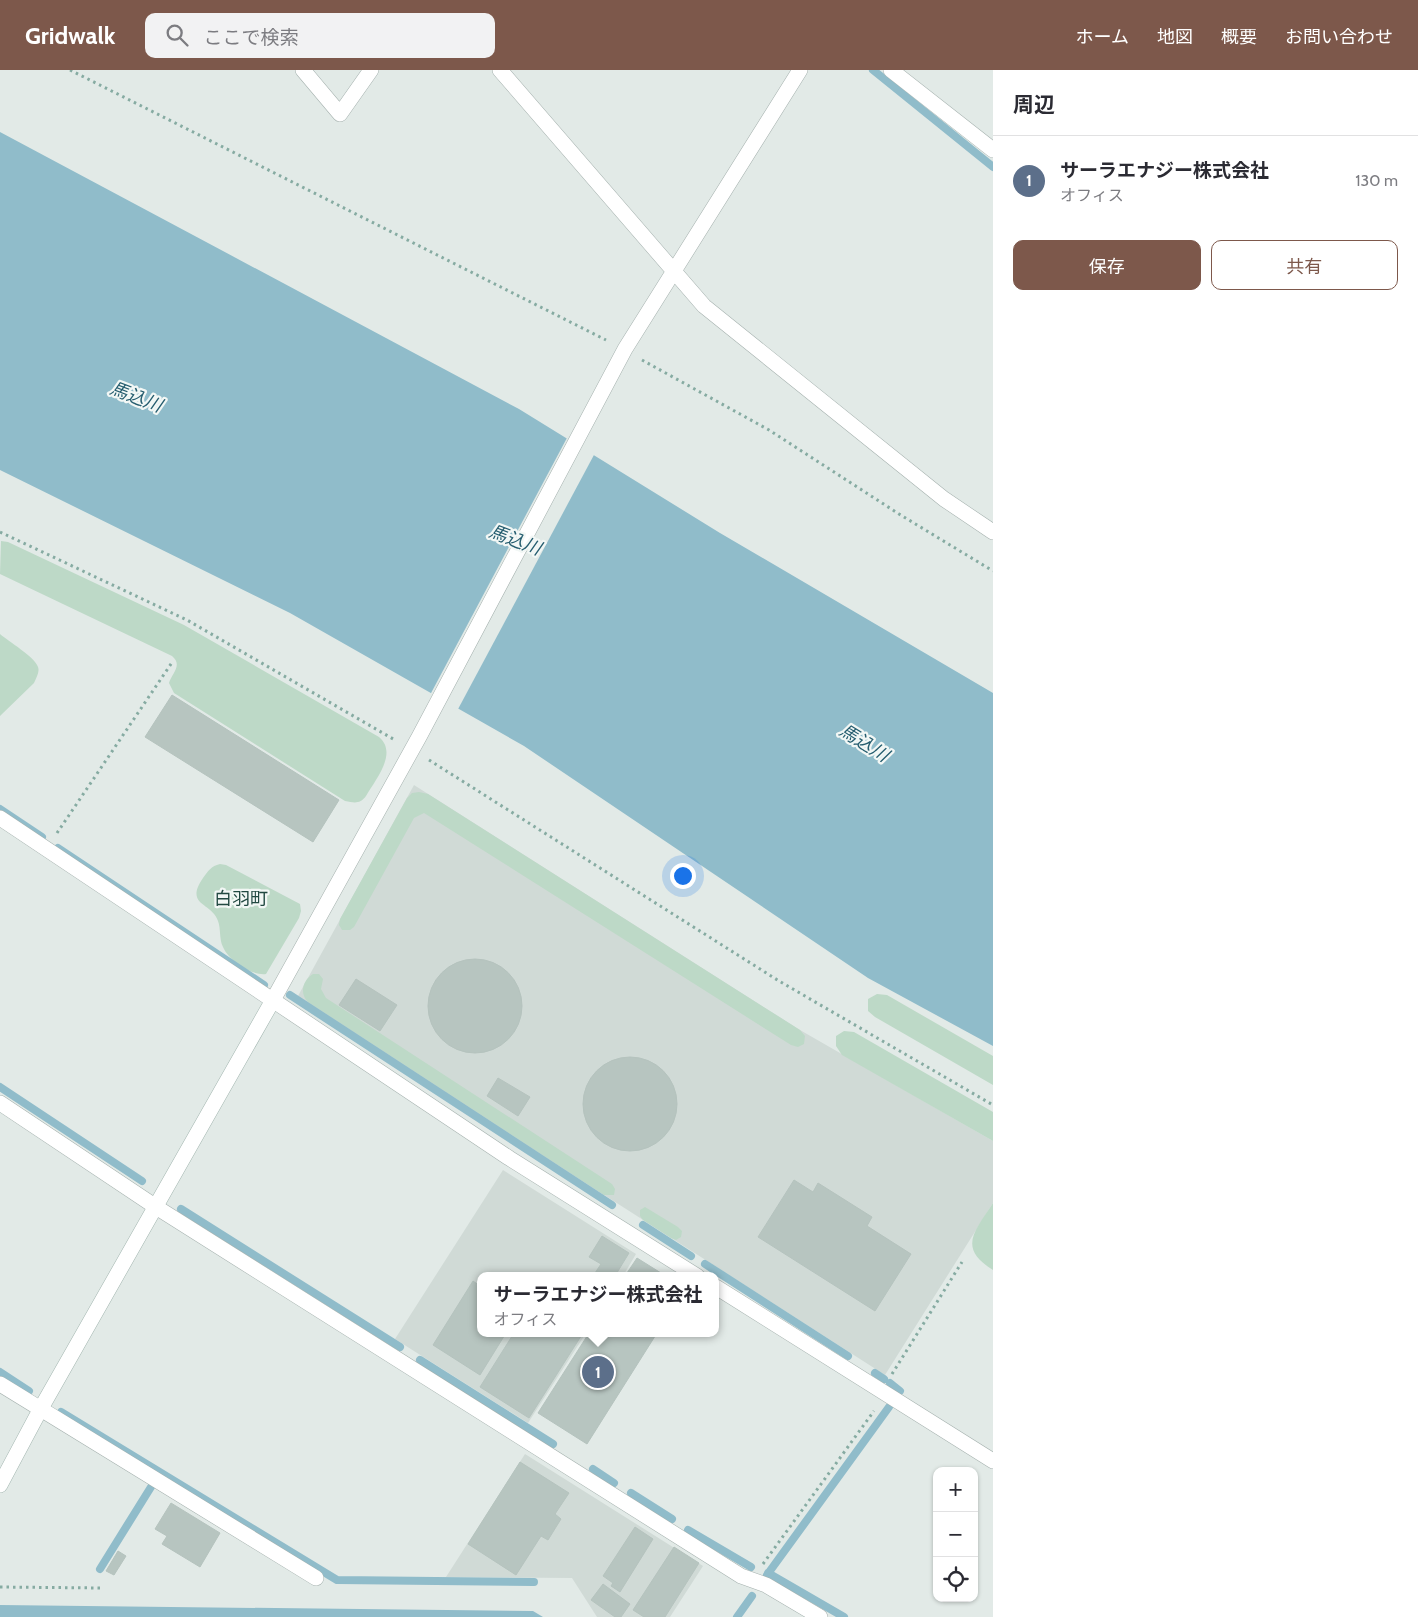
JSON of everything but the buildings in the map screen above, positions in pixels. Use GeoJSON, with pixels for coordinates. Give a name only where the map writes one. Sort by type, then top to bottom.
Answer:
{"type":"FeatureCollection","features":[{"type":"Feature","properties":{"kind":"street"},"geometry":{"type":"LineString","coordinates":[[303,70],[340,114],[371,70]]}},
{"type":"Feature","properties":{"kind":"street"},"geometry":{"type":"LineString","coordinates":[[500,70],[704,306],[944,499],[993,532]]}},
{"type":"Feature","properties":{"kind":"street"},"geometry":{"type":"LineString","coordinates":[[0,1485],[40,1410],[273,1000],[415,743],[625,349],[800,70]]}},
{"type":"Feature","properties":{"kind":"street"},"geometry":{"type":"LineString","coordinates":[[891,70],[993,150]]}},
{"type":"Feature","properties":{"kind":"street"},"geometry":{"type":"LineString","coordinates":[[0,818],[509,1158],[691,1272]]}},
{"type":"Feature","properties":{"kind":"street"},"geometry":{"type":"LineString","coordinates":[[0,1103],[156,1207],[741,1576],[766,1585],[820,1617]]}},
{"type":"Feature","properties":{"kind":"street"},"geometry":{"type":"LineString","coordinates":[[719,1289],[993,1461]]}},
{"type":"Feature","properties":{"kind":"street"},"geometry":{"type":"LineString","coordinates":[[0,1384],[316,1578]]}},
{"type":"Feature","properties":{"kind":"path"},"geometry":{"type":"LineString","coordinates":[[70,70],[625,349],[769,430],[899,514],[993,571]]}},
{"type":"Feature","properties":{"kind":"path"},"geometry":{"type":"LineString","coordinates":[[0,532],[187,620],[415,743],[779,981],[993,1105]]}},
{"type":"Feature","properties":{"kind":"path"},"geometry":{"type":"LineString","coordinates":[[46,849],[173,661]]}},
{"type":"Feature","properties":{"kind":"path"},"geometry":{"type":"LineString","coordinates":[[752,1580],[884,1392],[962,1262]]}},
{"type":"Feature","properties":{"kind":"path"},"geometry":{"type":"LineString","coordinates":[[0,1587],[103,1588]]}},
{"type":"Feature","properties":{"kind":"shaded area"},"geometry":{"type":"Polygon","coordinates":[[[414,785],[800,1030],[993,1141],[993,1203],[885,1375],[298,996],[414,785]]]}},
{"type":"Feature","properties":{"kind":"shaded area"},"geometry":{"type":"Polygon","coordinates":[[[503,1170],[636,1254],[625,1272],[477,1272],[477,1337],[583,1337],[528,1423],[395,1339],[503,1170]]]}},
{"type":"Feature","properties":{"kind":"shaded area"},"geometry":{"type":"Polygon","coordinates":[[[525,1454],[703,1566],[670,1617],[597,1617],[572,1578],[446,1577],[525,1454]]]}},
{"type":"Feature","properties":{"kind":"green space"},"geometry":{"type":"Polygon","coordinates":[[[1,541],[8,542],[184,625],[379,737],[384,743],[386,758],[380,774],[366,796],[357,802],[345,801],[174,693],[169,683],[177,663],[172,656],[0,574],[1,541]]]}},
{"type":"Feature","properties":{"kind":"green space"},"geometry":{"type":"Polygon","coordinates":[[[0,634],[36,663],[38,675],[34,683],[0,716],[0,634]]]}},
{"type":"Feature","properties":{"kind":"green space"},"geometry":{"type":"Polygon","coordinates":[[[412,793],[428,794],[800,1030],[805,1036],[804,1044],[798,1047],[791,1045],[424,813],[414,818],[354,927],[350,930],[342,930],[339,925],[340,919],[407,798],[412,793]]]}},
{"type":"Feature","properties":{"kind":"green space"},"geometry":{"type":"Polygon","coordinates":[[[220,864],[226,865],[300,904],[299,918],[266,974],[254,973],[230,957],[222,944],[219,924],[215,915],[198,899],[196,894],[203,878],[212,867],[220,864]]]}},
{"type":"Feature","properties":{"kind":"green space"},"geometry":{"type":"Polygon","coordinates":[[[313,974],[319,974],[323,979],[321,989],[326,998],[612,1184],[615,1189],[614,1195],[604,1195],[308,1002],[304,995],[303,987],[313,974]]]}},
{"type":"Feature","properties":{"kind":"green space"},"geometry":{"type":"Polygon","coordinates":[[[877,994],[887,995],[993,1056],[993,1085],[875,1017],[868,1011],[868,999],[877,994]]]}},
{"type":"Feature","properties":{"kind":"green space"},"geometry":{"type":"Polygon","coordinates":[[[844,1031],[854,1032],[993,1112],[993,1141],[842,1055],[836,1046],[836,1036],[844,1031]]]}},
{"type":"Feature","properties":{"kind":"green space"},"geometry":{"type":"Polygon","coordinates":[[[993,1203],[993,1270],[982,1262],[972,1247],[980,1222],[993,1203]]]}},
{"type":"Feature","properties":{"kind":"green space"},"geometry":{"type":"Polygon","coordinates":[[[645,1207],[678,1227],[682,1231],[681,1237],[676,1240],[671,1238],[643,1220],[640,1216],[640,1210],[645,1207]]]}},
{"type":"Feature","properties":{"kind":"water","name":"馬込川"},"geometry":{"type":"Polygon","coordinates":[[[0,132],[519,409],[720,533],[993,693],[993,1046],[868,978],[524,746],[290,613],[0,470],[0,132]]]}},
{"type":"Feature","properties":{"kind":"water"},"geometry":{"type":"Polygon","coordinates":[[[0,1605],[533,1611],[543,1617],[0,1617],[0,1605]]]}},
{"type":"Feature","properties":{"kind":"pier"},"geometry":{"type":"Polygon","coordinates":[[[568,436],[595,453],[457,711],[430,695],[568,436]]]}},
{"type":"Feature","properties":{"kind":"waterway"},"geometry":{"type":"LineString","coordinates":[[873,70],[993,167]]}},
{"type":"Feature","properties":{"kind":"waterway"},"geometry":{"type":"LineString","coordinates":[[0,809],[42,837]]}},
{"type":"Feature","properties":{"kind":"waterway"},"geometry":{"type":"LineString","coordinates":[[58,848],[264,985]]}},
{"type":"Feature","properties":{"kind":"waterway"},"geometry":{"type":"LineString","coordinates":[[290,995],[612,1205]]}},
{"type":"Feature","properties":{"kind":"waterway"},"geometry":{"type":"LineString","coordinates":[[0,1087],[142,1181]]}},
{"type":"Feature","properties":{"kind":"waterway"},"geometry":{"type":"LineString","coordinates":[[181,1209],[400,1347]]}},
{"type":"Feature","properties":{"kind":"waterway"},"geometry":{"type":"LineString","coordinates":[[643,1225],[691,1256]]}},
{"type":"Feature","properties":{"kind":"waterway"},"geometry":{"type":"LineString","coordinates":[[705,1264],[717,1272]]}},
{"type":"Feature","properties":{"kind":"waterway"},"geometry":{"type":"LineString","coordinates":[[719,1273],[848,1356]]}},
{"type":"Feature","properties":{"kind":"waterway"},"geometry":{"type":"LineString","coordinates":[[420,1360],[553,1444]]}},
{"type":"Feature","properties":{"kind":"waterway"},"geometry":{"type":"LineString","coordinates":[[0,1372],[29,1391]]}},
{"type":"Feature","properties":{"kind":"waterway"},"geometry":{"type":"LineString","coordinates":[[875,1373],[884,1379]]}},
{"type":"Feature","properties":{"kind":"waterway"},"geometry":{"type":"LineString","coordinates":[[890,1383],[900,1391]]}},
{"type":"Feature","properties":{"kind":"waterway"},"geometry":{"type":"LineString","coordinates":[[767,1575],[889,1407]]}},
{"type":"Feature","properties":{"kind":"waterway"},"geometry":{"type":"LineString","coordinates":[[61,1412],[337,1580],[534,1582]]}},
{"type":"Feature","properties":{"kind":"waterway"},"geometry":{"type":"LineString","coordinates":[[593,1469],[614,1483]]}},
{"type":"Feature","properties":{"kind":"waterway"},"geometry":{"type":"LineString","coordinates":[[100,1569],[151,1487]]}},
{"type":"Feature","properties":{"kind":"waterway"},"geometry":{"type":"LineString","coordinates":[[631,1493],[672,1519]]}},
{"type":"Feature","properties":{"kind":"waterway"},"geometry":{"type":"LineString","coordinates":[[688,1530],[751,1567]]}},
{"type":"Feature","properties":{"kind":"waterway"},"geometry":{"type":"LineString","coordinates":[[768,1573],[844,1617]]}},
{"type":"Feature","properties":{"kind":"waterway"},"geometry":{"type":"LineString","coordinates":[[737,1617],[752,1596]]}},
{"type":"Feature","properties":{"kind":"place","name":"サーラエナジー株式会社"},"geometry":{"type":"Point","coordinates":[598,1372]}},
{"type":"Feature","properties":{"kind":"district","name":"白羽町"},"geometry":{"type":"Point","coordinates":[241,899]}}]}
